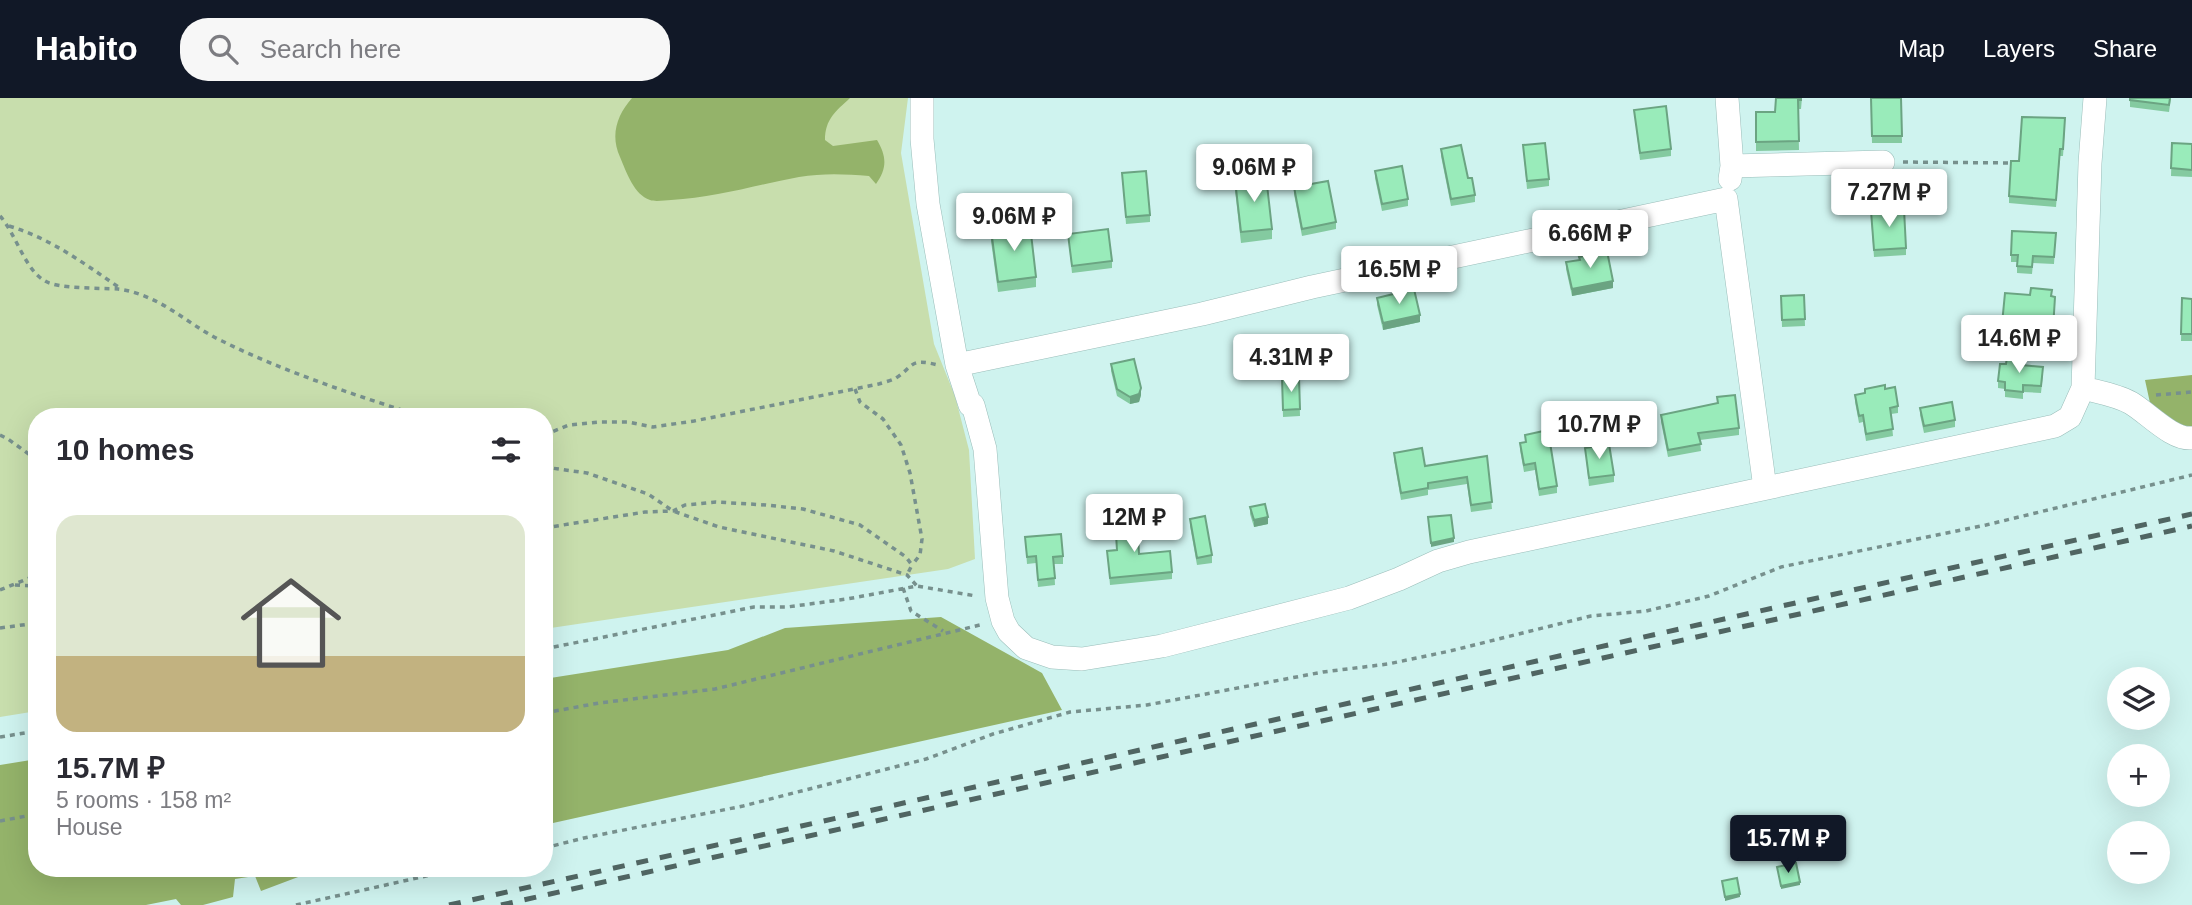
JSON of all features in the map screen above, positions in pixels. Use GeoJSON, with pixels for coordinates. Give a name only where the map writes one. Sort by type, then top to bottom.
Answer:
{"type":"FeatureCollection","features":[{"type":"Feature","properties":{"kind":"street"},"geometry":{"type":"LineString","coordinates":[[922,98],[922,139],[928,204],[957,365],[973,405],[985,449],[997,598],[1003,621],[1009,632],[1026,648],[1052,657],[1082,659],[1162,646],[1349,598],[1438,561],[1469,552],[2055,426],[2070,417],[2083,388],[2090,163],[2095,98]]}},
{"type":"Feature","properties":{"kind":"street"},"geometry":{"type":"LineString","coordinates":[[1727,98],[1732,166],[1726,199],[1765,488]]}},
{"type":"Feature","properties":{"kind":"street"},"geometry":{"type":"LineString","coordinates":[[1732,166],[1883,162]]}},
{"type":"Feature","properties":{"kind":"street"},"geometry":{"type":"LineString","coordinates":[[957,365],[1726,199]]}},
{"type":"Feature","properties":{"kind":"street"},"geometry":{"type":"LineString","coordinates":[[2083,388],[2129,402],[2175,435],[2185,439],[2192,438]]}},
{"type":"Feature","properties":{"kind":"path"},"geometry":{"type":"LineString","coordinates":[[1883,162],[2021,163]]}},
{"type":"Feature","properties":{"kind":"path"},"geometry":{"type":"LineString","coordinates":[[0,216],[9,226],[31,268],[45,282],[79,288],[122,289]]}},
{"type":"Feature","properties":{"kind":"path"},"geometry":{"type":"LineString","coordinates":[[9,226],[33,233],[55,244],[122,289],[150,298],[198,329],[224,342],[306,376],[398,408]]}},
{"type":"Feature","properties":{"kind":"path"},"geometry":{"type":"LineString","coordinates":[[553,431],[569,425],[599,422],[628,422],[653,427],[879,384],[896,378],[908,366],[918,362],[945,367],[957,365]]}},
{"type":"Feature","properties":{"kind":"path"},"geometry":{"type":"LineString","coordinates":[[855,389],[860,402],[883,419],[901,445],[913,486],[922,539],[920,555],[907,575]]}},
{"type":"Feature","properties":{"kind":"path"},"geometry":{"type":"LineString","coordinates":[[2129,402],[2165,393],[2192,393]]}},
{"type":"Feature","properties":{"kind":"path"},"geometry":{"type":"LineString","coordinates":[[0,435],[28,453]]}},
{"type":"Feature","properties":{"kind":"path"},"geometry":{"type":"LineString","coordinates":[[553,468],[587,473],[648,494],[673,511],[719,527],[834,551],[907,575],[917,586]]}},
{"type":"Feature","properties":{"kind":"path"},"geometry":{"type":"LineString","coordinates":[[553,846],[743,806],[926,759],[993,734],[1070,712],[1147,705],[1323,672],[1388,664],[1591,616],[1646,611],[1709,596],[1781,567],[1986,525],[2192,475]]}},
{"type":"Feature","properties":{"kind":"path"},"geometry":{"type":"LineString","coordinates":[[553,527],[645,512],[673,511],[685,505],[716,502],[803,509],[860,525],[906,557],[912,565]]}},
{"type":"Feature","properties":{"kind":"path"},"geometry":{"type":"LineString","coordinates":[[0,590],[28,579]]}},
{"type":"Feature","properties":{"kind":"path"},"geometry":{"type":"LineString","coordinates":[[13,585],[28,586]]}},
{"type":"Feature","properties":{"kind":"path"},"geometry":{"type":"LineString","coordinates":[[553,647],[754,607],[787,607],[917,586],[997,598]]}},
{"type":"Feature","properties":{"kind":"path"},"geometry":{"type":"LineString","coordinates":[[903,588],[911,611],[945,632]]}},
{"type":"Feature","properties":{"kind":"path"},"geometry":{"type":"LineString","coordinates":[[553,711],[715,689],[945,632],[1003,621]]}},
{"type":"Feature","properties":{"kind":"path"},"geometry":{"type":"LineString","coordinates":[[0,628],[28,624]]}},
{"type":"Feature","properties":{"kind":"path"},"geometry":{"type":"LineString","coordinates":[[0,737],[28,732]]}},
{"type":"Feature","properties":{"kind":"path"},"geometry":{"type":"LineString","coordinates":[[0,821],[28,816]]}},
{"type":"Feature","properties":{"kind":"path"},"geometry":{"type":"LineString","coordinates":[[296,905],[422,877]]}},
{"type":"Feature","properties":{"kind":"green space"},"geometry":{"type":"Polygon","coordinates":[[[0,98],[908,98],[901,153],[934,344],[955,396],[969,450],[975,559],[948,569],[553,628],[553,408],[28,408],[28,712],[0,717],[0,98]]]}},
{"type":"Feature","properties":{"kind":"green space"},"geometry":{"type":"Polygon","coordinates":[[[632,98],[850,98],[829,121],[825,140],[833,146],[877,140],[883,152],[884,168],[876,184],[869,176],[817,175],[704,197],[650,200],[639,193],[631,182],[617,149],[615,133],[619,118],[632,98]]]}},
{"type":"Feature","properties":{"kind":"green space"},"geometry":{"type":"Polygon","coordinates":[[[2192,375],[2192,434],[2150,403],[2145,380],[2192,375]]]}},
{"type":"Feature","properties":{"kind":"green space"},"geometry":{"type":"Polygon","coordinates":[[[941,617],[1042,673],[1062,710],[553,823],[553,678],[728,650],[785,628],[941,617]]]}},
{"type":"Feature","properties":{"kind":"green space"},"geometry":{"type":"Polygon","coordinates":[[[28,760],[28,877],[248,877],[235,879],[233,897],[203,905],[181,905],[176,899],[146,905],[0,905],[0,765],[28,760]]]}},
{"type":"Feature","properties":{"kind":"green space"},"geometry":{"type":"Polygon","coordinates":[[[255,877],[298,877],[261,891],[255,877]]]}},
{"type":"Feature","properties":{"kind":"building"},"geometry":{"type":"Polygon","coordinates":[[[1776,98],[1801,98],[1798,100],[1799,141],[1756,142],[1756,112],[1775,112],[1776,98]]]}},
{"type":"Feature","properties":{"kind":"building"},"geometry":{"type":"Polygon","coordinates":[[[1871,98],[1901,98],[1902,136],[1872,136],[1871,98]]]}},
{"type":"Feature","properties":{"kind":"building"},"geometry":{"type":"Polygon","coordinates":[[[2130,98],[2170,98],[2169,105],[2130,98]]]}},
{"type":"Feature","properties":{"kind":"building"},"geometry":{"type":"Polygon","coordinates":[[[1666,106],[1671,149],[1640,153],[1634,110],[1666,106]]]}},
{"type":"Feature","properties":{"kind":"building"},"geometry":{"type":"Polygon","coordinates":[[[2022,117],[2065,118],[2056,200],[2009,196],[2011,161],[2019,161],[2022,117]]]}},
{"type":"Feature","properties":{"kind":"building"},"geometry":{"type":"Polygon","coordinates":[[[1545,143],[1549,179],[1527,181],[1523,145],[1545,143]]]}},
{"type":"Feature","properties":{"kind":"building"},"geometry":{"type":"Polygon","coordinates":[[[2172,143],[2192,144],[2192,170],[2171,168],[2172,143]]]}},
{"type":"Feature","properties":{"kind":"building"},"geometry":{"type":"Polygon","coordinates":[[[1461,145],[1468,178],[1472,178],[1475,195],[1451,199],[1441,149],[1461,145]]]}},
{"type":"Feature","properties":{"kind":"building"},"geometry":{"type":"Polygon","coordinates":[[[1402,166],[1408,199],[1382,204],[1375,171],[1402,166]]]}},
{"type":"Feature","properties":{"kind":"building"},"geometry":{"type":"Polygon","coordinates":[[[1146,171],[1150,215],[1126,217],[1122,173],[1146,171]]]}},
{"type":"Feature","properties":{"kind":"building"},"geometry":{"type":"Polygon","coordinates":[[[1266,176],[1272,229],[1241,232],[1235,180],[1266,176]]]}},
{"type":"Feature","properties":{"kind":"building"},"geometry":{"type":"Polygon","coordinates":[[[1328,181],[1336,222],[1302,229],[1294,187],[1328,181]]]}},
{"type":"Feature","properties":{"kind":"building"},"geometry":{"type":"Polygon","coordinates":[[[1904,209],[1906,248],[1874,250],[1871,211],[1904,209]]]}},
{"type":"Feature","properties":{"kind":"building"},"geometry":{"type":"Polygon","coordinates":[[[1030,225],[1036,277],[998,282],[991,230],[1030,225]]]}},
{"type":"Feature","properties":{"kind":"building"},"geometry":{"type":"Polygon","coordinates":[[[1108,229],[1112,261],[1072,266],[1068,234],[1108,229]]]}},
{"type":"Feature","properties":{"kind":"building"},"geometry":{"type":"Polygon","coordinates":[[[2012,231],[2056,233],[2054,257],[2033,256],[2032,267],[2017,266],[2018,255],[2011,255],[2012,231]]]}},
{"type":"Feature","properties":{"kind":"building"},"geometry":{"type":"Polygon","coordinates":[[[1607,251],[1613,281],[1572,289],[1566,262],[1607,251]]]}},
{"type":"Feature","properties":{"kind":"building"},"geometry":{"type":"Polygon","coordinates":[[[2031,288],[2052,290],[2051,296],[2055,297],[2053,329],[2002,324],[2005,293],[2030,295],[2031,288]]]}},
{"type":"Feature","properties":{"kind":"building"},"geometry":{"type":"Polygon","coordinates":[[[1414,289],[1420,315],[1383,323],[1377,298],[1414,289]]]}},
{"type":"Feature","properties":{"kind":"building"},"geometry":{"type":"Polygon","coordinates":[[[1804,295],[1805,319],[1782,320],[1781,296],[1804,295]]]}},
{"type":"Feature","properties":{"kind":"building"},"geometry":{"type":"Polygon","coordinates":[[[2182,298],[2192,299],[2192,334],[2181,334],[2182,298]]]}},
{"type":"Feature","properties":{"kind":"building"},"geometry":{"type":"Polygon","coordinates":[[[2007,357],[2023,359],[2022,365],[2043,367],[2041,386],[2023,385],[2023,392],[2005,390],[2005,382],[1998,381],[2000,364],[2006,364],[2007,357]]]}},
{"type":"Feature","properties":{"kind":"building"},"geometry":{"type":"Polygon","coordinates":[[[1134,359],[1141,388],[1139,394],[1130,397],[1117,389],[1111,364],[1134,359]]]}},
{"type":"Feature","properties":{"kind":"building"},"geometry":{"type":"Polygon","coordinates":[[[1282,378],[1299,378],[1300,409],[1283,410],[1282,378]]]}},
{"type":"Feature","properties":{"kind":"building"},"geometry":{"type":"Polygon","coordinates":[[[1885,385],[1885,389],[1895,387],[1898,406],[1890,408],[1893,429],[1866,434],[1863,415],[1859,416],[1855,395],[1865,393],[1865,389],[1885,385]]]}},
{"type":"Feature","properties":{"kind":"building"},"geometry":{"type":"Polygon","coordinates":[[[1735,395],[1739,428],[1698,433],[1701,444],[1668,450],[1661,415],[1718,403],[1717,397],[1735,395]]]}},
{"type":"Feature","properties":{"kind":"building"},"geometry":{"type":"Polygon","coordinates":[[[1952,402],[1955,420],[1924,426],[1920,408],[1952,402]]]}},
{"type":"Feature","properties":{"kind":"building"},"geometry":{"type":"Polygon","coordinates":[[[1548,430],[1557,486],[1539,489],[1535,463],[1524,465],[1520,443],[1526,442],[1525,435],[1548,430]]]}},
{"type":"Feature","properties":{"kind":"building"},"geometry":{"type":"Polygon","coordinates":[[[1609,444],[1614,475],[1589,478],[1585,448],[1609,444]]]}},
{"type":"Feature","properties":{"kind":"building"},"geometry":{"type":"Polygon","coordinates":[[[1422,448],[1425,466],[1487,456],[1492,502],[1471,505],[1467,477],[1428,483],[1428,488],[1401,493],[1394,453],[1422,448]]]}},
{"type":"Feature","properties":{"kind":"building"},"geometry":{"type":"Polygon","coordinates":[[[1265,504],[1268,517],[1254,520],[1250,507],[1265,504]]]}},
{"type":"Feature","properties":{"kind":"building"},"geometry":{"type":"Polygon","coordinates":[[[1451,515],[1454,538],[1431,543],[1428,517],[1451,515]]]}},
{"type":"Feature","properties":{"kind":"building"},"geometry":{"type":"Polygon","coordinates":[[[1205,516],[1212,555],[1197,558],[1190,519],[1205,516]]]}},
{"type":"Feature","properties":{"kind":"building"},"geometry":{"type":"Polygon","coordinates":[[[1137,518],[1139,554],[1170,551],[1172,572],[1110,578],[1107,551],[1117,550],[1115,519],[1137,518]]]}},
{"type":"Feature","properties":{"kind":"building"},"geometry":{"type":"Polygon","coordinates":[[[1061,534],[1063,556],[1053,557],[1055,578],[1038,580],[1036,556],[1027,557],[1025,537],[1061,534]]]}},
{"type":"Feature","properties":{"kind":"building"},"geometry":{"type":"Polygon","coordinates":[[[1796,863],[1800,882],[1781,886],[1777,867],[1796,863]]]}},
{"type":"Feature","properties":{"kind":"building"},"geometry":{"type":"Polygon","coordinates":[[[1737,878],[1740,894],[1725,897],[1722,881],[1737,878]]]}},
{"type":"Feature","properties":{"kind":"railway"},"geometry":{"type":"LineString","coordinates":[[449,905],[2192,514]]}},
{"type":"Feature","properties":{"kind":"railway"},"geometry":{"type":"LineString","coordinates":[[501,905],[2192,526]]}}]}
